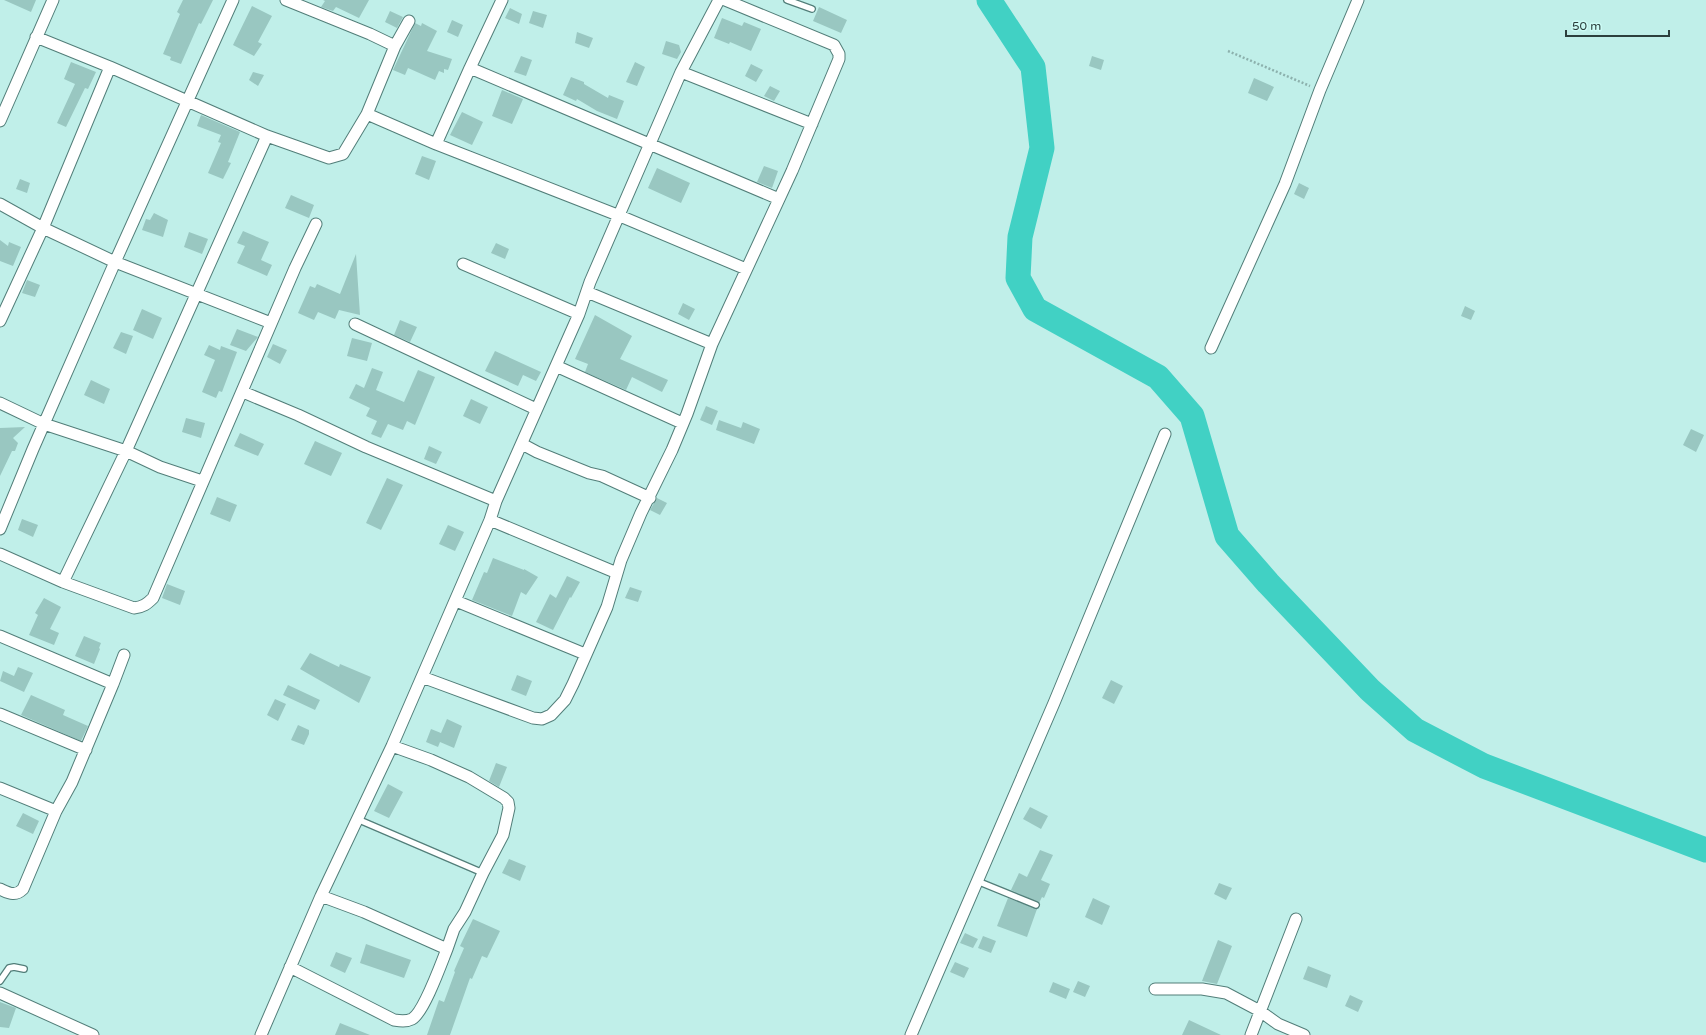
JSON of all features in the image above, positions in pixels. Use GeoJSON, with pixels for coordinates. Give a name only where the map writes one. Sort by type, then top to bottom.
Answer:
{"type":"FeatureCollection","features":[{"type":"Feature","properties":{"kind":"street"},"geometry":{"type":"LineString","coordinates":[[0,122],[53,0]]}},
{"type":"Feature","properties":{"kind":"street"},"geometry":{"type":"LineString","coordinates":[[0,529],[44,424],[233,0]]}},
{"type":"Feature","properties":{"kind":"street"},"geometry":{"type":"LineString","coordinates":[[286,0],[370,34],[395,46]]}},
{"type":"Feature","properties":{"kind":"street"},"geometry":{"type":"LineString","coordinates":[[436,144],[502,0]]}},
{"type":"Feature","properties":{"kind":"street"},"geometry":{"type":"LineString","coordinates":[[261,1035],[321,896],[392,746],[456,601],[490,520],[496,501],[579,314],[586,292],[681,72],[719,0]]}},
{"type":"Feature","properties":{"kind":"street"},"geometry":{"type":"LineString","coordinates":[[422,677],[533,718],[542,719],[551,715],[565,700],[609,601],[617,573],[641,513],[650,498],[690,407],[712,344],[779,199],[839,59],[838,50],[834,45],[725,0]]}},
{"type":"Feature","properties":{"kind":"street"},"geometry":{"type":"LineString","coordinates":[[1211,348],[1286,184],[1320,90],[1358,0]]}},
{"type":"Feature","properties":{"kind":"street"},"geometry":{"type":"LineString","coordinates":[[36,37],[267,136],[329,158],[334,158],[343,154],[367,114],[395,46],[409,21]]}},
{"type":"Feature","properties":{"kind":"street"},"geometry":{"type":"LineString","coordinates":[[0,321],[43,228],[110,68]]}},
{"type":"Feature","properties":{"kind":"street"},"geometry":{"type":"LineString","coordinates":[[470,68],[650,146],[779,199]]}},
{"type":"Feature","properties":{"kind":"street"},"geometry":{"type":"LineString","coordinates":[[681,72],[812,124]]}},
{"type":"Feature","properties":{"kind":"street"},"geometry":{"type":"LineString","coordinates":[[367,114],[436,144],[620,216],[746,269]]}},
{"type":"Feature","properties":{"kind":"street"},"geometry":{"type":"LineString","coordinates":[[63,582],[126,451],[267,136]]}},
{"type":"Feature","properties":{"kind":"street"},"geometry":{"type":"LineString","coordinates":[[0,204],[43,228],[116,262],[272,322]]}},
{"type":"Feature","properties":{"kind":"street"},"geometry":{"type":"LineString","coordinates":[[0,554],[63,582],[134,608],[141,607],[153,598],[202,481],[295,268],[316,224]]}},
{"type":"Feature","properties":{"kind":"street"},"geometry":{"type":"LineString","coordinates":[[463,264],[579,314]]}},
{"type":"Feature","properties":{"kind":"street"},"geometry":{"type":"LineString","coordinates":[[586,292],[712,344]]}},
{"type":"Feature","properties":{"kind":"street"},"geometry":{"type":"LineString","coordinates":[[356,324],[536,409]]}},
{"type":"Feature","properties":{"kind":"street"},"geometry":{"type":"LineString","coordinates":[[556,366],[682,423]]}},
{"type":"Feature","properties":{"kind":"street"},"geometry":{"type":"LineString","coordinates":[[242,392],[298,415],[366,447],[496,501]]}},
{"type":"Feature","properties":{"kind":"street"},"geometry":{"type":"LineString","coordinates":[[0,403],[44,424],[126,451],[160,467],[202,481]]}},
{"type":"Feature","properties":{"kind":"street"},"geometry":{"type":"LineString","coordinates":[[911,1035],[1054,703],[1165,434]]}},
{"type":"Feature","properties":{"kind":"street"},"geometry":{"type":"LineString","coordinates":[[522,444],[537,452],[590,473],[602,476],[650,498]]}},
{"type":"Feature","properties":{"kind":"street"},"geometry":{"type":"LineString","coordinates":[[490,520],[617,573]]}},
{"type":"Feature","properties":{"kind":"street"},"geometry":{"type":"LineString","coordinates":[[456,601],[585,654]]}},
{"type":"Feature","properties":{"kind":"street"},"geometry":{"type":"LineString","coordinates":[[0,636],[113,684]]}},
{"type":"Feature","properties":{"kind":"street"},"geometry":{"type":"LineString","coordinates":[[0,889],[16,894],[23,889],[56,811],[72,782],[86,750],[124,655]]}},
{"type":"Feature","properties":{"kind":"street"},"geometry":{"type":"LineString","coordinates":[[0,714],[86,750]]}},
{"type":"Feature","properties":{"kind":"street"},"geometry":{"type":"LineString","coordinates":[[290,967],[394,1020],[404,1022],[416,1016],[438,974],[454,929],[471,900],[483,873],[504,835],[509,808],[508,802],[504,798],[469,776],[392,746]]}},
{"type":"Feature","properties":{"kind":"street"},"geometry":{"type":"LineString","coordinates":[[0,788],[56,811]]}},
{"type":"Feature","properties":{"kind":"street"},"geometry":{"type":"LineString","coordinates":[[321,896],[371,915],[447,949]]}},
{"type":"Feature","properties":{"kind":"street"},"geometry":{"type":"LineString","coordinates":[[1251,1035],[1296,919]]}},
{"type":"Feature","properties":{"kind":"street"},"geometry":{"type":"LineString","coordinates":[[1155,989],[1202,989],[1226,993],[1260,1010],[1278,1024],[1304,1035]]}},
{"type":"Feature","properties":{"kind":"street"},"geometry":{"type":"LineString","coordinates":[[0,993],[93,1035]]}},
{"type":"Feature","properties":{"kind":"lane"},"geometry":{"type":"LineString","coordinates":[[787,0],[812,9]]}},
{"type":"Feature","properties":{"kind":"lane"},"geometry":{"type":"LineString","coordinates":[[357,819],[483,873]]}},
{"type":"Feature","properties":{"kind":"lane"},"geometry":{"type":"LineString","coordinates":[[978,881],[1036,905]]}},
{"type":"Feature","properties":{"kind":"lane"},"geometry":{"type":"LineString","coordinates":[[0,981],[9,968],[14,967],[24,969]]}},
{"type":"Feature","properties":{"kind":"path"},"geometry":{"type":"LineString","coordinates":[[1228,51],[1320,90]]}},
{"type":"Feature","properties":{"kind":"building"},"geometry":{"type":"Polygon","coordinates":[[[4,0],[36,0],[31,12],[4,0]]]}},
{"type":"Feature","properties":{"kind":"building"},"geometry":{"type":"Polygon","coordinates":[[[183,0],[213,0],[201,24],[199,23],[181,64],[170,60],[171,57],[163,54],[180,14],[177,12],[183,0]]]}},
{"type":"Feature","properties":{"kind":"building"},"geometry":{"type":"Polygon","coordinates":[[[323,0],[369,0],[359,18],[336,7],[333,11],[321,7],[325,1],[323,0]]]}},
{"type":"Feature","properties":{"kind":"building"},"geometry":{"type":"Polygon","coordinates":[[[252,6],[272,16],[258,42],[262,44],[254,56],[233,45],[252,6]]]}},
{"type":"Feature","properties":{"kind":"building"},"geometry":{"type":"Polygon","coordinates":[[[819,7],[847,20],[841,33],[813,21],[819,7]]]}},
{"type":"Feature","properties":{"kind":"building"},"geometry":{"type":"Polygon","coordinates":[[[510,8],[522,14],[519,24],[505,18],[510,8]]]}},
{"type":"Feature","properties":{"kind":"building"},"geometry":{"type":"Polygon","coordinates":[[[390,11],[403,17],[397,28],[385,22],[390,11]]]}},
{"type":"Feature","properties":{"kind":"building"},"geometry":{"type":"Polygon","coordinates":[[[533,11],[547,15],[543,28],[529,23],[533,11]]]}},
{"type":"Feature","properties":{"kind":"building"},"geometry":{"type":"Polygon","coordinates":[[[722,18],[742,26],[744,22],[761,29],[751,51],[730,42],[729,44],[714,38],[722,18]]]}},
{"type":"Feature","properties":{"kind":"building"},"geometry":{"type":"Polygon","coordinates":[[[452,20],[463,25],[458,37],[447,32],[452,20]]]}},
{"type":"Feature","properties":{"kind":"building"},"geometry":{"type":"Polygon","coordinates":[[[415,23],[421,26],[422,23],[437,31],[427,51],[452,59],[448,70],[444,69],[444,73],[439,71],[435,80],[408,68],[405,75],[393,70],[415,23]]]}},
{"type":"Feature","properties":{"kind":"building"},"geometry":{"type":"Polygon","coordinates":[[[577,32],[593,38],[589,48],[575,43],[577,32]]]}},
{"type":"Feature","properties":{"kind":"building"},"geometry":{"type":"Polygon","coordinates":[[[666,41],[679,45],[681,52],[677,59],[662,54],[666,41]]]}},
{"type":"Feature","properties":{"kind":"building"},"geometry":{"type":"Polygon","coordinates":[[[521,56],[532,60],[526,76],[514,72],[521,56]]]}},
{"type":"Feature","properties":{"kind":"building"},"geometry":{"type":"Polygon","coordinates":[[[1092,56],[1104,60],[1101,70],[1089,66],[1092,56]]]}},
{"type":"Feature","properties":{"kind":"building"},"geometry":{"type":"Polygon","coordinates":[[[71,62],[96,72],[88,89],[85,88],[66,127],[57,123],[75,84],[64,79],[71,62]]]}},
{"type":"Feature","properties":{"kind":"building"},"geometry":{"type":"Polygon","coordinates":[[[635,62],[645,67],[637,86],[626,82],[635,62]]]}},
{"type":"Feature","properties":{"kind":"building"},"geometry":{"type":"Polygon","coordinates":[[[751,64],[763,70],[756,82],[745,76],[751,64]]]}},
{"type":"Feature","properties":{"kind":"building"},"geometry":{"type":"Polygon","coordinates":[[[253,72],[264,75],[258,86],[249,80],[253,72]]]}},
{"type":"Feature","properties":{"kind":"building"},"geometry":{"type":"Polygon","coordinates":[[[571,77],[584,82],[584,84],[608,98],[609,95],[624,101],[617,119],[597,111],[577,99],[576,101],[563,95],[571,77]]]}},
{"type":"Feature","properties":{"kind":"building"},"geometry":{"type":"Polygon","coordinates":[[[1254,78],[1274,87],[1267,101],[1248,93],[1254,78]]]}},
{"type":"Feature","properties":{"kind":"building"},"geometry":{"type":"Polygon","coordinates":[[[770,86],[780,91],[774,101],[764,96],[770,86]]]}},
{"type":"Feature","properties":{"kind":"building"},"geometry":{"type":"Polygon","coordinates":[[[502,90],[523,99],[512,124],[492,116],[502,90]]]}},
{"type":"Feature","properties":{"kind":"building"},"geometry":{"type":"Polygon","coordinates":[[[462,112],[483,122],[472,145],[450,135],[462,112]]]}},
{"type":"Feature","properties":{"kind":"building"},"geometry":{"type":"Polygon","coordinates":[[[201,115],[240,132],[228,162],[231,163],[223,179],[208,173],[221,143],[218,142],[221,135],[197,126],[201,115]]]}},
{"type":"Feature","properties":{"kind":"building"},"geometry":{"type":"Polygon","coordinates":[[[422,156],[436,161],[429,180],[415,174],[422,156]]]}},
{"type":"Feature","properties":{"kind":"building"},"geometry":{"type":"Polygon","coordinates":[[[764,166],[778,171],[772,188],[757,182],[764,166]]]}},
{"type":"Feature","properties":{"kind":"building"},"geometry":{"type":"Polygon","coordinates":[[[657,168],[690,183],[681,203],[648,188],[657,168]]]}},
{"type":"Feature","properties":{"kind":"building"},"geometry":{"type":"Polygon","coordinates":[[[20,179],[30,183],[27,193],[16,189],[20,179]]]}},
{"type":"Feature","properties":{"kind":"building"},"geometry":{"type":"Polygon","coordinates":[[[1299,183],[1309,188],[1304,199],[1294,194],[1299,183]]]}},
{"type":"Feature","properties":{"kind":"building"},"geometry":{"type":"Polygon","coordinates":[[[291,195],[314,205],[309,218],[285,208],[291,195]]]}},
{"type":"Feature","properties":{"kind":"building"},"geometry":{"type":"Polygon","coordinates":[[[154,213],[168,220],[163,237],[142,230],[146,219],[150,220],[154,213]]]}},
{"type":"Feature","properties":{"kind":"building"},"geometry":{"type":"Polygon","coordinates":[[[243,231],[269,242],[261,260],[272,265],[267,276],[237,263],[245,246],[237,243],[243,231]]]}},
{"type":"Feature","properties":{"kind":"building"},"geometry":{"type":"Polygon","coordinates":[[[189,232],[208,239],[202,254],[184,247],[189,232]]]}},
{"type":"Feature","properties":{"kind":"building"},"geometry":{"type":"Polygon","coordinates":[[[0,240],[8,246],[9,242],[21,247],[13,266],[0,261],[0,240]]]}},
{"type":"Feature","properties":{"kind":"building"},"geometry":{"type":"Polygon","coordinates":[[[496,243],[509,249],[505,259],[491,253],[496,243]]]}},
{"type":"Feature","properties":{"kind":"building"},"geometry":{"type":"Polygon","coordinates":[[[356,254],[360,315],[339,310],[335,319],[318,312],[314,320],[298,313],[310,286],[315,288],[317,284],[340,294],[356,254]]]}},
{"type":"Feature","properties":{"kind":"building"},"geometry":{"type":"Polygon","coordinates":[[[27,280],[40,285],[35,297],[22,293],[27,280]]]}},
{"type":"Feature","properties":{"kind":"building"},"geometry":{"type":"Polygon","coordinates":[[[683,303],[695,309],[689,320],[678,314],[683,303]]]}},
{"type":"Feature","properties":{"kind":"building"},"geometry":{"type":"Polygon","coordinates":[[[1465,306],[1475,311],[1471,320],[1461,316],[1465,306]]]}},
{"type":"Feature","properties":{"kind":"building"},"geometry":{"type":"Polygon","coordinates":[[[142,309],[162,318],[153,339],[133,330],[142,309]]]}},
{"type":"Feature","properties":{"kind":"building"},"geometry":{"type":"Polygon","coordinates":[[[595,315],[632,336],[620,359],[668,380],[662,392],[632,377],[626,390],[585,372],[588,364],[575,359],[595,315]]]}},
{"type":"Feature","properties":{"kind":"building"},"geometry":{"type":"Polygon","coordinates":[[[400,320],[417,327],[410,342],[394,335],[400,320]]]}},
{"type":"Feature","properties":{"kind":"building"},"geometry":{"type":"Polygon","coordinates":[[[237,329],[258,337],[246,351],[230,345],[237,329]]]}},
{"type":"Feature","properties":{"kind":"building"},"geometry":{"type":"Polygon","coordinates":[[[121,332],[133,336],[126,354],[113,348],[121,332]]]}},
{"type":"Feature","properties":{"kind":"building"},"geometry":{"type":"Polygon","coordinates":[[[352,338],[372,343],[367,361],[347,356],[352,338]]]}},
{"type":"Feature","properties":{"kind":"building"},"geometry":{"type":"Polygon","coordinates":[[[273,344],[287,350],[280,364],[267,357],[273,344]]]}},
{"type":"Feature","properties":{"kind":"building"},"geometry":{"type":"Polygon","coordinates":[[[209,345],[220,350],[221,346],[237,352],[222,392],[219,391],[216,398],[202,392],[215,360],[204,355],[209,345]]]}},
{"type":"Feature","properties":{"kind":"building"},"geometry":{"type":"Polygon","coordinates":[[[495,351],[541,372],[536,381],[523,375],[518,386],[485,371],[495,351]]]}},
{"type":"Feature","properties":{"kind":"building"},"geometry":{"type":"Polygon","coordinates":[[[372,368],[383,372],[376,390],[404,402],[418,370],[435,377],[415,425],[407,421],[403,430],[388,424],[381,438],[371,434],[377,421],[366,416],[370,408],[349,398],[356,384],[364,388],[372,368]]]}},
{"type":"Feature","properties":{"kind":"building"},"geometry":{"type":"Polygon","coordinates":[[[91,380],[110,389],[104,404],[84,395],[91,380]]]}},
{"type":"Feature","properties":{"kind":"building"},"geometry":{"type":"Polygon","coordinates":[[[471,399],[488,407],[480,424],[463,416],[471,399]]]}},
{"type":"Feature","properties":{"kind":"building"},"geometry":{"type":"Polygon","coordinates":[[[706,406],[718,411],[712,425],[700,420],[706,406]]]}},
{"type":"Feature","properties":{"kind":"building"},"geometry":{"type":"Polygon","coordinates":[[[186,418],[205,423],[201,438],[182,432],[186,418]]]}},
{"type":"Feature","properties":{"kind":"building"},"geometry":{"type":"Polygon","coordinates":[[[719,420],[741,428],[743,422],[760,429],[754,444],[716,430],[719,420]]]}},
{"type":"Feature","properties":{"kind":"building"},"geometry":{"type":"Polygon","coordinates":[[[25,427],[13,438],[18,443],[15,451],[12,451],[0,476],[0,428],[25,427]]]}},
{"type":"Feature","properties":{"kind":"building"},"geometry":{"type":"Polygon","coordinates":[[[1691,429],[1704,435],[1696,452],[1683,445],[1691,429]]]}},
{"type":"Feature","properties":{"kind":"building"},"geometry":{"type":"Polygon","coordinates":[[[240,433],[264,444],[258,456],[234,446],[240,433]]]}},
{"type":"Feature","properties":{"kind":"building"},"geometry":{"type":"Polygon","coordinates":[[[315,441],[342,453],[331,476],[304,464],[315,441]]]}},
{"type":"Feature","properties":{"kind":"building"},"geometry":{"type":"Polygon","coordinates":[[[429,446],[442,452],[436,464],[424,459],[429,446]]]}},
{"type":"Feature","properties":{"kind":"building"},"geometry":{"type":"Polygon","coordinates":[[[387,478],[403,485],[381,530],[366,523],[387,478]]]}},
{"type":"Feature","properties":{"kind":"building"},"geometry":{"type":"Polygon","coordinates":[[[217,497],[237,505],[230,522],[210,514],[217,497]]]}},
{"type":"Feature","properties":{"kind":"building"},"geometry":{"type":"Polygon","coordinates":[[[657,498],[667,503],[660,515],[650,510],[657,498]]]}},
{"type":"Feature","properties":{"kind":"building"},"geometry":{"type":"Polygon","coordinates":[[[22,519],[38,525],[33,537],[18,530],[22,519]]]}},
{"type":"Feature","properties":{"kind":"building"},"geometry":{"type":"Polygon","coordinates":[[[448,525],[464,532],[455,551],[439,544],[448,525]]]}},
{"type":"Feature","properties":{"kind":"building"},"geometry":{"type":"Polygon","coordinates":[[[493,558],[524,569],[538,577],[526,595],[521,592],[512,616],[472,600],[484,572],[487,573],[493,558]]]}},
{"type":"Feature","properties":{"kind":"building"},"geometry":{"type":"Polygon","coordinates":[[[567,576],[580,582],[571,598],[570,597],[553,630],[536,622],[550,594],[556,598],[567,576]]]}},
{"type":"Feature","properties":{"kind":"building"},"geometry":{"type":"Polygon","coordinates":[[[167,584],[185,591],[180,605],[162,598],[167,584]]]}},
{"type":"Feature","properties":{"kind":"building"},"geometry":{"type":"Polygon","coordinates":[[[630,587],[642,591],[638,602],[625,598],[630,587]]]}},
{"type":"Feature","properties":{"kind":"building"},"geometry":{"type":"Polygon","coordinates":[[[44,598],[61,607],[50,629],[59,633],[54,645],[29,635],[38,615],[35,613],[44,598]]]}},
{"type":"Feature","properties":{"kind":"building"},"geometry":{"type":"Polygon","coordinates":[[[84,636],[101,643],[94,664],[75,656],[84,636]]]}},
{"type":"Feature","properties":{"kind":"building"},"geometry":{"type":"Polygon","coordinates":[[[310,653],[339,667],[340,664],[371,677],[359,703],[300,669],[310,653]]]}},
{"type":"Feature","properties":{"kind":"building"},"geometry":{"type":"Polygon","coordinates":[[[18,667],[33,673],[24,692],[0,681],[3,671],[14,676],[18,667]]]}},
{"type":"Feature","properties":{"kind":"building"},"geometry":{"type":"Polygon","coordinates":[[[517,675],[532,681],[526,696],[511,690],[517,675]]]}},
{"type":"Feature","properties":{"kind":"building"},"geometry":{"type":"Polygon","coordinates":[[[1111,680],[1123,686],[1114,704],[1102,698],[1111,680]]]}},
{"type":"Feature","properties":{"kind":"building"},"geometry":{"type":"Polygon","coordinates":[[[288,685],[320,700],[315,710],[283,695],[288,685]]]}},
{"type":"Feature","properties":{"kind":"building"},"geometry":{"type":"Polygon","coordinates":[[[31,695],[65,710],[63,715],[88,726],[81,741],[21,715],[31,695]]]}},
{"type":"Feature","properties":{"kind":"building"},"geometry":{"type":"Polygon","coordinates":[[[275,699],[286,704],[278,721],[267,715],[275,699]]]}},
{"type":"Feature","properties":{"kind":"building"},"geometry":{"type":"Polygon","coordinates":[[[447,719],[462,726],[454,748],[440,742],[438,747],[426,742],[431,729],[441,733],[447,719]]]}},
{"type":"Feature","properties":{"kind":"building"},"geometry":{"type":"Polygon","coordinates":[[[298,725],[309,730],[309,734],[304,745],[291,740],[298,725]]]}},
{"type":"Feature","properties":{"kind":"building"},"geometry":{"type":"Polygon","coordinates":[[[496,763],[507,767],[499,787],[489,781],[496,763]]]}},
{"type":"Feature","properties":{"kind":"building"},"geometry":{"type":"Polygon","coordinates":[[[388,784],[403,792],[389,818],[374,811],[388,784]]]}},
{"type":"Feature","properties":{"kind":"building"},"geometry":{"type":"Polygon","coordinates":[[[1030,807],[1048,816],[1041,829],[1023,819],[1030,807]]]}},
{"type":"Feature","properties":{"kind":"building"},"geometry":{"type":"Polygon","coordinates":[[[23,813],[39,821],[33,834],[16,826],[23,813]]]}},
{"type":"Feature","properties":{"kind":"building"},"geometry":{"type":"Polygon","coordinates":[[[1040,850],[1053,855],[1041,880],[1050,884],[1044,898],[1042,897],[1039,903],[1011,890],[1019,873],[1027,877],[1040,850]]]}},
{"type":"Feature","properties":{"kind":"building"},"geometry":{"type":"Polygon","coordinates":[[[509,859],[526,866],[520,881],[502,873],[509,859]]]}},
{"type":"Feature","properties":{"kind":"building"},"geometry":{"type":"Polygon","coordinates":[[[1219,883],[1232,888],[1226,900],[1214,894],[1219,883]]]}},
{"type":"Feature","properties":{"kind":"building"},"geometry":{"type":"Polygon","coordinates":[[[1008,898],[1037,909],[1027,937],[997,926],[1008,898]]]}},
{"type":"Feature","properties":{"kind":"building"},"geometry":{"type":"Polygon","coordinates":[[[1093,898],[1110,906],[1102,925],[1085,917],[1093,898]]]}},
{"type":"Feature","properties":{"kind":"building"},"geometry":{"type":"Polygon","coordinates":[[[473,919],[500,931],[487,958],[482,956],[472,979],[470,978],[450,1035],[427,1035],[439,1000],[444,1002],[455,972],[454,971],[464,948],[460,946],[473,919]]]}},
{"type":"Feature","properties":{"kind":"building"},"geometry":{"type":"Polygon","coordinates":[[[965,933],[978,939],[973,948],[960,943],[965,933]]]}},
{"type":"Feature","properties":{"kind":"building"},"geometry":{"type":"Polygon","coordinates":[[[983,936],[996,941],[991,953],[978,948],[983,936]]]}},
{"type":"Feature","properties":{"kind":"building"},"geometry":{"type":"Polygon","coordinates":[[[1218,940],[1232,946],[1217,984],[1202,981],[1218,940]]]}},
{"type":"Feature","properties":{"kind":"building"},"geometry":{"type":"Polygon","coordinates":[[[366,944],[411,960],[404,978],[360,963],[366,944]]]}},
{"type":"Feature","properties":{"kind":"building"},"geometry":{"type":"Polygon","coordinates":[[[336,952],[352,958],[345,973],[330,966],[336,952]]]}},
{"type":"Feature","properties":{"kind":"building"},"geometry":{"type":"Polygon","coordinates":[[[955,962],[969,968],[964,978],[950,972],[955,962]]]}},
{"type":"Feature","properties":{"kind":"building"},"geometry":{"type":"Polygon","coordinates":[[[1308,966],[1331,975],[1327,988],[1303,979],[1308,966]]]}},
{"type":"Feature","properties":{"kind":"building"},"geometry":{"type":"Polygon","coordinates":[[[1078,981],[1090,986],[1085,997],[1073,992],[1078,981]]]}},
{"type":"Feature","properties":{"kind":"building"},"geometry":{"type":"Polygon","coordinates":[[[1053,982],[1070,989],[1066,999],[1049,992],[1053,982]]]}},
{"type":"Feature","properties":{"kind":"building"},"geometry":{"type":"Polygon","coordinates":[[[1350,995],[1363,1001],[1358,1012],[1345,1006],[1350,995]]]}},
{"type":"Feature","properties":{"kind":"building"},"geometry":{"type":"Polygon","coordinates":[[[0,1002],[16,1008],[9,1028],[0,1027],[0,1002]]]}},
{"type":"Feature","properties":{"kind":"building"},"geometry":{"type":"Polygon","coordinates":[[[1189,1020],[1221,1035],[1182,1035],[1189,1020]]]}},
{"type":"Feature","properties":{"kind":"building"},"geometry":{"type":"Polygon","coordinates":[[[340,1023],[370,1035],[335,1035],[340,1023]]]}},
{"type":"Feature","properties":{"kind":"waterway"},"geometry":{"type":"LineString","coordinates":[[989,0],[1033,67],[1042,148],[1020,237],[1018,278],[1035,309],[1158,377],[1192,416],[1227,536],[1268,583],[1370,690],[1415,730],[1484,766],[1706,850]]}}]}
